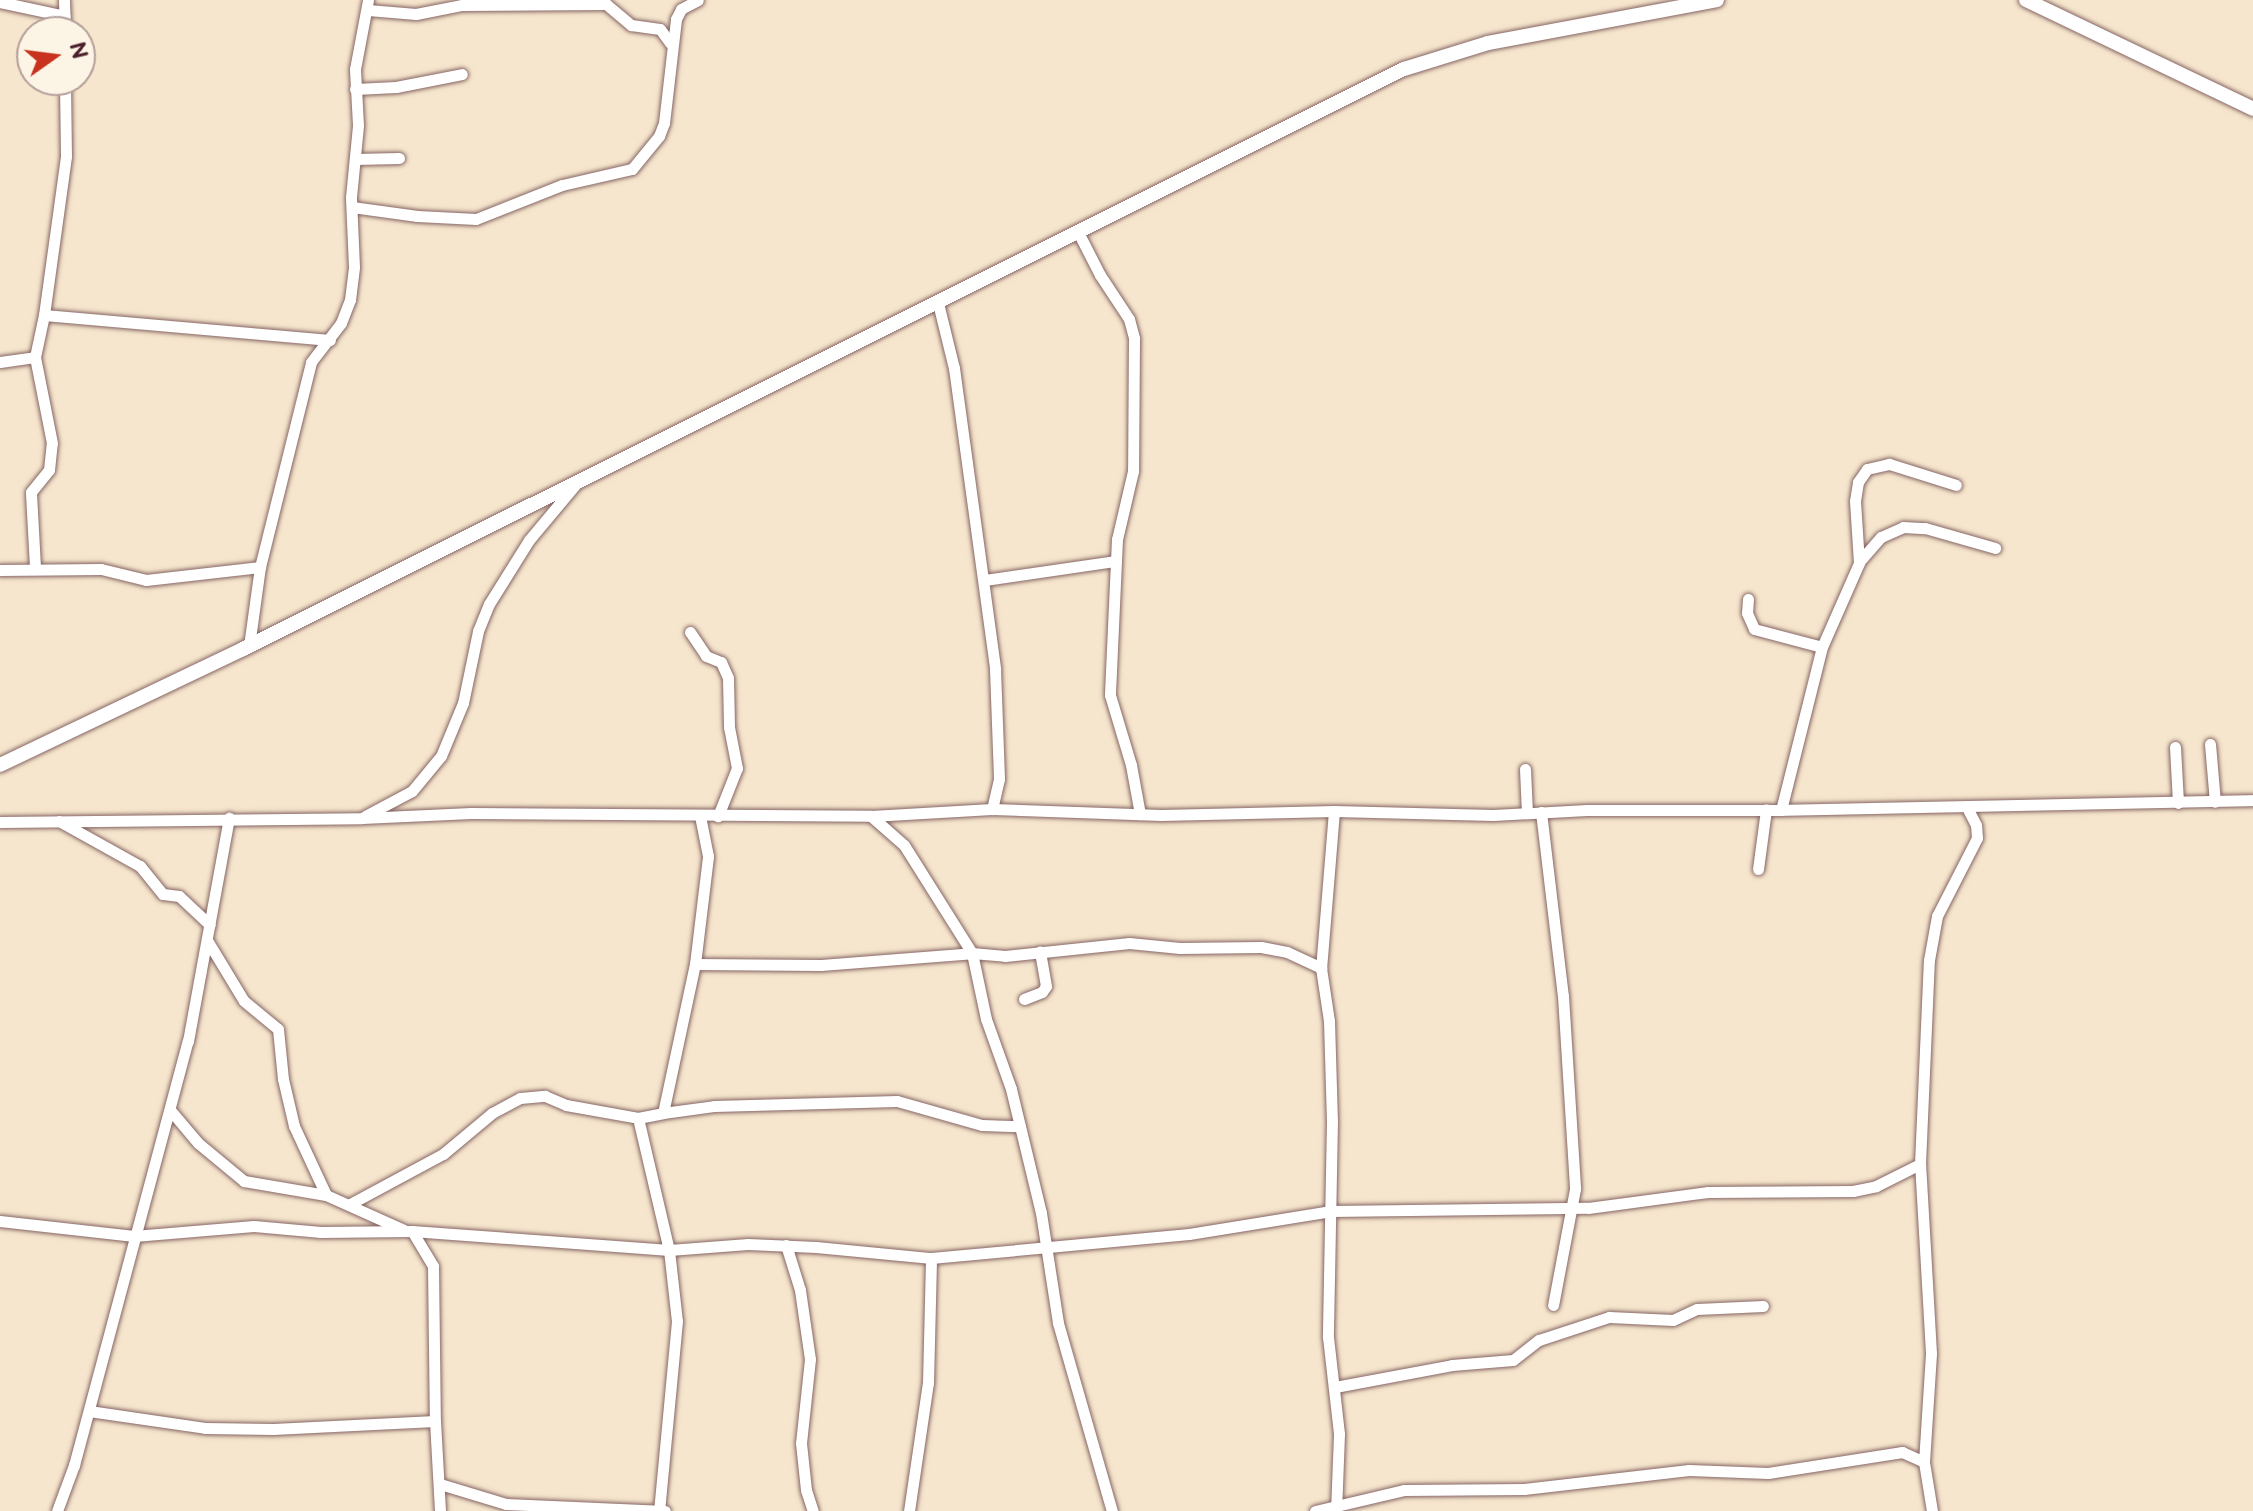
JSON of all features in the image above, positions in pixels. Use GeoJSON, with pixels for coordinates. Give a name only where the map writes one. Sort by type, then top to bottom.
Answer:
{"type":"FeatureCollection","features":[{"type":"Feature","properties":{"kind":"street"},"geometry":{"type":"LineString","coordinates":[[0,2],[65,16],[64,0]]}},
{"type":"Feature","properties":{"kind":"street"},"geometry":{"type":"LineString","coordinates":[[352,207],[476,219],[541,191],[632,169],[659,136],[664,123],[670,43],[681,9],[698,0]]}},
{"type":"Feature","properties":{"kind":"street"},"geometry":{"type":"LineString","coordinates":[[0,765],[249,646],[1404,69],[1488,43],[1717,0]]}},
{"type":"Feature","properties":{"kind":"street"},"geometry":{"type":"LineString","coordinates":[[2026,0],[2253,109]]}},
{"type":"Feature","properties":{"kind":"street"},"geometry":{"type":"LineString","coordinates":[[249,646],[260,567],[311,362],[341,323],[350,300],[354,267],[352,207],[358,125],[355,89],[357,53],[368,5],[416,14],[462,5],[606,4],[631,25],[660,29],[670,43]]}},
{"type":"Feature","properties":{"kind":"street"},"geometry":{"type":"LineString","coordinates":[[355,89],[396,87],[462,74]]}},
{"type":"Feature","properties":{"kind":"street"},"geometry":{"type":"LineString","coordinates":[[35,567],[31,492],[49,470],[52,443],[35,357],[44,315],[66,156],[65,96]]}},
{"type":"Feature","properties":{"kind":"street"},"geometry":{"type":"LineString","coordinates":[[355,159],[399,158]]}},
{"type":"Feature","properties":{"kind":"street"},"geometry":{"type":"LineString","coordinates":[[1078,232],[1100,275],[1129,319],[1134,338],[1133,471],[1120,522],[1110,695],[1131,765],[1140,814]]}},
{"type":"Feature","properties":{"kind":"street"},"geometry":{"type":"LineString","coordinates":[[938,303],[954,368],[985,580],[999,721],[999,779],[992,809]]}},
{"type":"Feature","properties":{"kind":"street"},"geometry":{"type":"LineString","coordinates":[[44,315],[330,340]]}},
{"type":"Feature","properties":{"kind":"street"},"geometry":{"type":"LineString","coordinates":[[0,362],[35,357]]}},
{"type":"Feature","properties":{"kind":"street"},"geometry":{"type":"LineString","coordinates":[[1859,563],[1855,501],[1858,482],[1867,469],[1889,464],[1956,485]]}},
{"type":"Feature","properties":{"kind":"street"},"geometry":{"type":"LineString","coordinates":[[362,818],[412,791],[441,756],[463,703],[478,631],[489,604],[529,540],[578,481]]}},
{"type":"Feature","properties":{"kind":"street"},"geometry":{"type":"LineString","coordinates":[[1781,810],[1822,647],[1859,563],[1881,537],[1903,527],[1925,528],[1995,548]]}},
{"type":"Feature","properties":{"kind":"street"},"geometry":{"type":"LineString","coordinates":[[985,580],[1116,561]]}},
{"type":"Feature","properties":{"kind":"street"},"geometry":{"type":"LineString","coordinates":[[0,570],[35,567],[101,569],[146,580],[260,567]]}},
{"type":"Feature","properties":{"kind":"street"},"geometry":{"type":"LineString","coordinates":[[1748,599],[1747,613],[1754,629],[1822,647]]}},
{"type":"Feature","properties":{"kind":"street"},"geometry":{"type":"LineString","coordinates":[[690,632],[706,656],[721,662],[728,678],[729,727],[737,768],[718,816]]}},
{"type":"Feature","properties":{"kind":"street"},"geometry":{"type":"LineString","coordinates":[[2210,744],[2215,802]]}},
{"type":"Feature","properties":{"kind":"street"},"geometry":{"type":"LineString","coordinates":[[2175,747],[2178,803]]}},
{"type":"Feature","properties":{"kind":"street"},"geometry":{"type":"LineString","coordinates":[[1525,769],[1527,813]]}},
{"type":"Feature","properties":{"kind":"street"},"geometry":{"type":"LineString","coordinates":[[0,822],[574,812],[871,816],[992,809],[1140,814],[1334,811],[1402,815],[2253,800]]}},
{"type":"Feature","properties":{"kind":"street"},"geometry":{"type":"LineString","coordinates":[[1932,1511],[1924,1462],[1931,1353],[1920,1164],[1931,941],[1946,892],[1976,843],[1978,829],[1967,807]]}},
{"type":"Feature","properties":{"kind":"street"},"geometry":{"type":"LineString","coordinates":[[1758,869],[1766,810]]}},
{"type":"Feature","properties":{"kind":"street"},"geometry":{"type":"LineString","coordinates":[[1334,811],[1321,968],[1329,1021],[1333,1164],[1328,1337],[1339,1434],[1336,1510]]}},
{"type":"Feature","properties":{"kind":"street"},"geometry":{"type":"LineString","coordinates":[[1541,812],[1563,996],[1575,1189],[1553,1305]]}},
{"type":"Feature","properties":{"kind":"street"},"geometry":{"type":"LineString","coordinates":[[663,1113],[695,964],[708,856],[700,816]]}},
{"type":"Feature","properties":{"kind":"street"},"geometry":{"type":"LineString","coordinates":[[871,816],[904,845],[972,953],[986,1019],[1011,1089],[1020,1126],[1048,1248],[1058,1323],[1112,1511]]}},
{"type":"Feature","properties":{"kind":"street"},"geometry":{"type":"LineString","coordinates":[[57,1511],[74,1465],[134,1236],[171,1111],[229,818]]}},
{"type":"Feature","properties":{"kind":"street"},"geometry":{"type":"LineString","coordinates":[[58,821],[140,866],[163,894],[179,896],[210,925]]}},
{"type":"Feature","properties":{"kind":"street"},"geometry":{"type":"LineString","coordinates":[[207,939],[244,1001],[278,1029],[283,1079],[294,1126],[326,1195]]}},
{"type":"Feature","properties":{"kind":"street"},"geometry":{"type":"LineString","coordinates":[[695,964],[821,965],[972,953],[1005,956],[1129,943],[1180,948],[1261,947],[1287,952],[1321,968]]}},
{"type":"Feature","properties":{"kind":"street"},"geometry":{"type":"LineString","coordinates":[[1024,999],[1042,992],[1046,986],[1040,952]]}},
{"type":"Feature","properties":{"kind":"street"},"geometry":{"type":"LineString","coordinates":[[350,1204],[443,1154],[492,1113],[520,1098],[545,1096],[566,1105],[638,1118],[714,1106],[897,1101],[982,1125],[1020,1126]]}},
{"type":"Feature","properties":{"kind":"street"},"geometry":{"type":"LineString","coordinates":[[171,1111],[198,1143],[244,1181],[326,1195],[350,1204],[409,1231],[433,1266],[435,1421],[440,1511]]}},
{"type":"Feature","properties":{"kind":"street"},"geometry":{"type":"LineString","coordinates":[[638,1118],[669,1250],[677,1321],[659,1510]]}},
{"type":"Feature","properties":{"kind":"street"},"geometry":{"type":"LineString","coordinates":[[0,1221],[134,1236],[254,1226],[321,1232],[409,1231],[669,1250],[748,1244],[786,1245],[931,1258],[1189,1234],[1331,1211],[1490,1212],[1571,1206],[1605,1207],[1708,1192],[1853,1191],[1876,1186],[1920,1164]]}},
{"type":"Feature","properties":{"kind":"street"},"geometry":{"type":"LineString","coordinates":[[786,1245],[800,1290],[810,1359],[801,1443],[806,1462],[806,1490],[813,1511]]}},
{"type":"Feature","properties":{"kind":"street"},"geometry":{"type":"LineString","coordinates":[[909,1511],[928,1383],[931,1258]]}},
{"type":"Feature","properties":{"kind":"street"},"geometry":{"type":"LineString","coordinates":[[1335,1387],[1452,1365],[1513,1360],[1539,1340],[1609,1317],[1673,1320],[1697,1309],[1763,1306]]}},
{"type":"Feature","properties":{"kind":"street"},"geometry":{"type":"LineString","coordinates":[[89,1411],[205,1428],[273,1429],[435,1421]]}},
{"type":"Feature","properties":{"kind":"street"},"geometry":{"type":"LineString","coordinates":[[1315,1511],[1336,1510],[1404,1490],[1524,1489],[1689,1470],[1768,1473],[1902,1452],[1924,1462]]}},
{"type":"Feature","properties":{"kind":"street"},"geometry":{"type":"LineString","coordinates":[[440,1484],[506,1504],[665,1511]]}}]}
